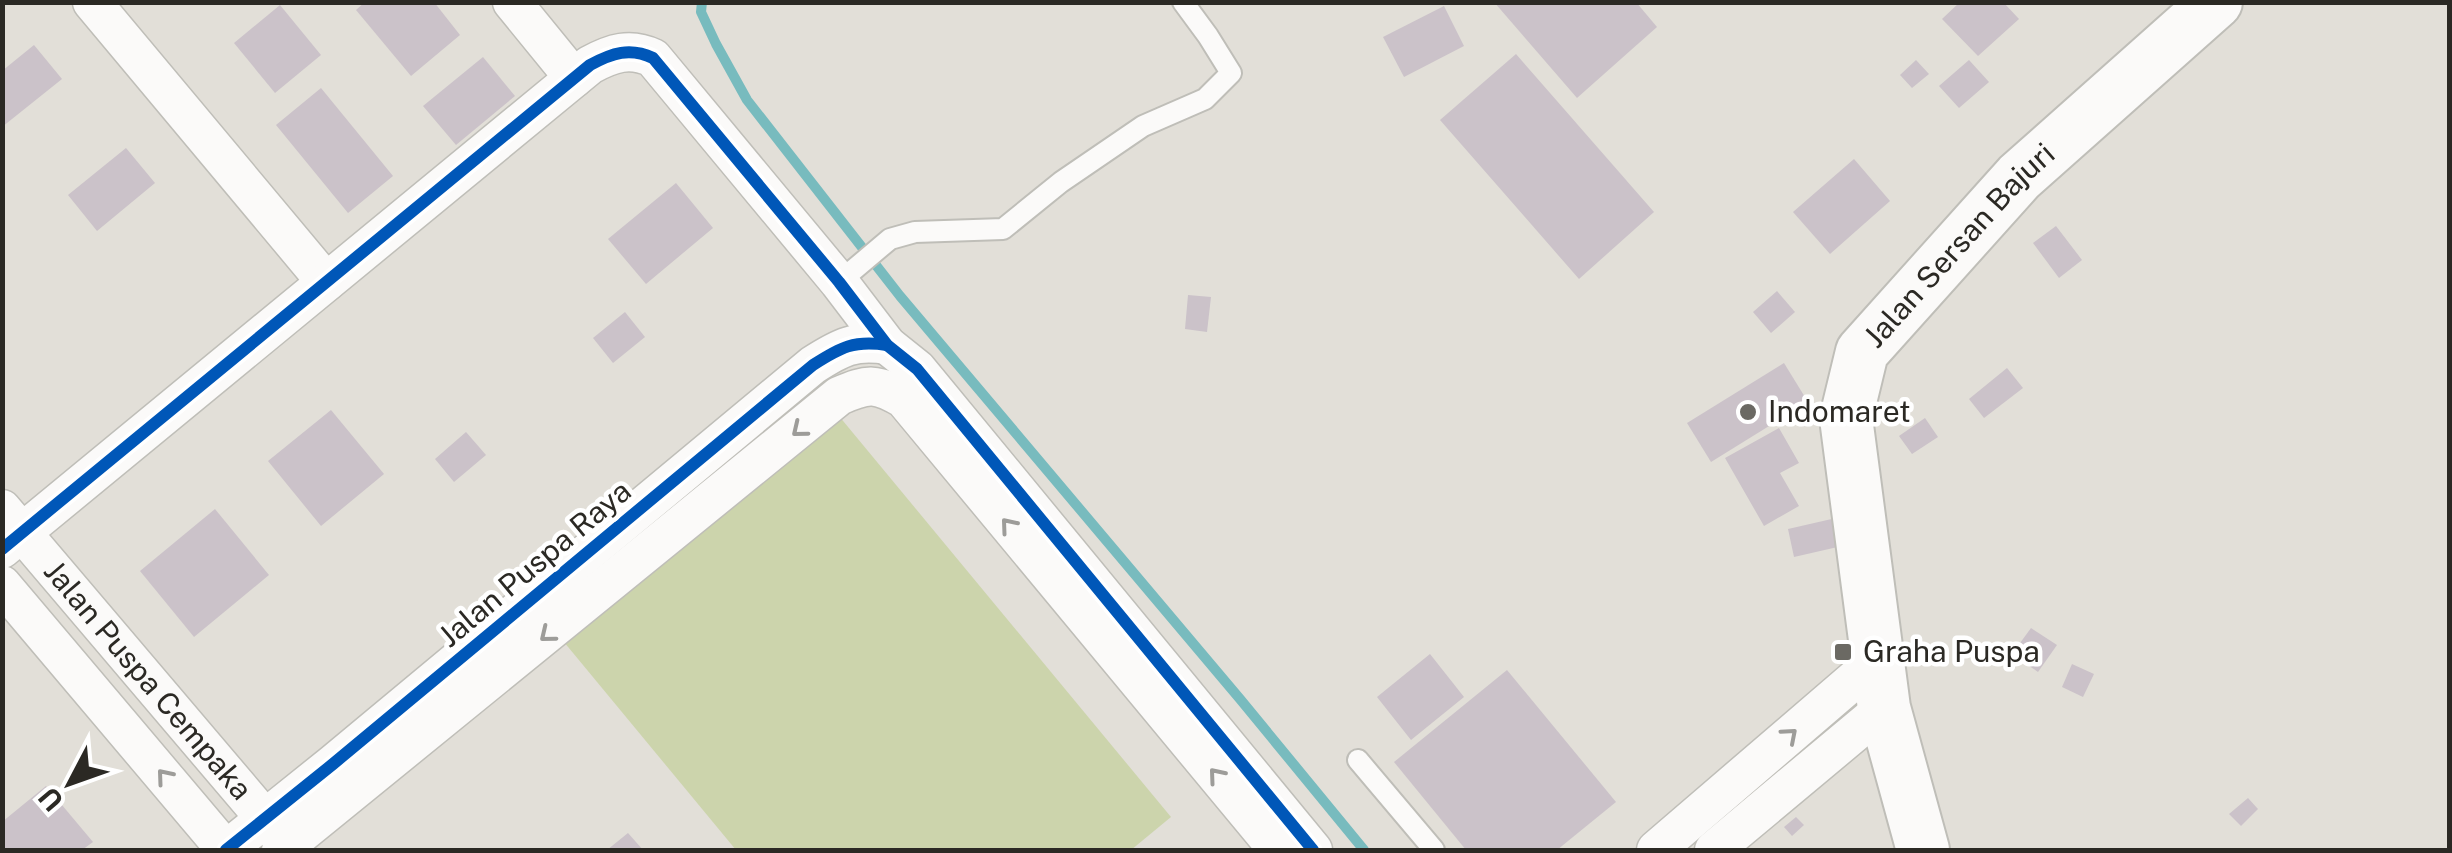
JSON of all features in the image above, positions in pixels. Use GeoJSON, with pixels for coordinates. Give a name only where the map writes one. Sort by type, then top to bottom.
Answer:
{"type":"FeatureCollection","features":[{"type":"Feature","properties":{"kind":"main road","name":"Jalan Sersan Bajuri"},"geometry":{"type":"LineString","coordinates":[[1923,850],[1880,684],[1846,418],[1862,352],[2019,177],[2216,2]]}},
{"type":"Feature","properties":{"kind":"street"},"geometry":{"type":"LineString","coordinates":[[92,2],[326,282]]}},
{"type":"Feature","properties":{"kind":"street"},"geometry":{"type":"LineString","coordinates":[[512,2],[574,78]]}},
{"type":"Feature","properties":{"kind":"street"},"geometry":{"type":"LineString","coordinates":[[9,531],[326,282],[590,64],[622,52],[638,51],[653,58],[888,345],[917,369],[1313,850]]}},
{"type":"Feature","properties":{"kind":"street","name":"Jalan Puspa Raya"},"geometry":{"type":"LineString","coordinates":[[281,841],[333,764],[813,365],[841,348],[864,342],[888,345]]}},
{"type":"Feature","properties":{"kind":"street"},"geometry":{"type":"LineString","coordinates":[[813,365],[840,396]]}},
{"type":"Feature","properties":{"kind":"street","name":"Jalan Puspa Raya"},"geometry":{"type":"LineString","coordinates":[[226,850],[281,841],[840,396],[860,387],[882,386],[904,399],[1278,850]]}},
{"type":"Feature","properties":{"kind":"street","name":"Jalan Puspa Cempaka"},"geometry":{"type":"LineString","coordinates":[[9,531],[281,841]]}},
{"type":"Feature","properties":{"kind":"street","name":"Jalan Puspa Cempaka"},"geometry":{"type":"LineString","coordinates":[[2,585],[226,850]]}},
{"type":"Feature","properties":{"kind":"street"},"geometry":{"type":"LineString","coordinates":[[1656,850],[1880,684]]}},
{"type":"Feature","properties":{"kind":"street"},"geometry":{"type":"LineString","coordinates":[[1714,850],[1880,684]]}},
{"type":"Feature","properties":{"kind":"lane"},"geometry":{"type":"LineString","coordinates":[[839,282],[890,239],[916,232],[1002,229],[1061,182],[1143,126],[1205,99],[1231,73],[1182,2]]}},
{"type":"Feature","properties":{"kind":"lane"},"geometry":{"type":"LineString","coordinates":[[1358,760],[1434,850]]}},
{"type":"Feature","properties":{"kind":"green space"},"geometry":{"type":"Polygon","coordinates":[[[834,410],[1171,817],[1131,850],[736,850],[559,636],[834,410]]]}},
{"type":"Feature","properties":{"kind":"building"},"geometry":{"type":"Polygon","coordinates":[[[365,2],[434,2],[460,35],[411,76],[356,10],[365,2]]]}},
{"type":"Feature","properties":{"kind":"building"},"geometry":{"type":"Polygon","coordinates":[[[1494,2],[1636,2],[1657,27],[1577,98],[1494,2]]]}},
{"type":"Feature","properties":{"kind":"building"},"geometry":{"type":"Polygon","coordinates":[[[1960,2],[2003,2],[2019,19],[1978,56],[1942,19],[1960,2]]]}},
{"type":"Feature","properties":{"kind":"building"},"geometry":{"type":"Polygon","coordinates":[[[280,5],[321,55],[275,93],[234,43],[280,5]]]}},
{"type":"Feature","properties":{"kind":"building"},"geometry":{"type":"Polygon","coordinates":[[[1444,6],[1464,46],[1404,77],[1383,37],[1444,6]]]}},
{"type":"Feature","properties":{"kind":"building"},"geometry":{"type":"Polygon","coordinates":[[[34,45],[62,79],[2,127],[2,71],[34,45]]]}},
{"type":"Feature","properties":{"kind":"building"},"geometry":{"type":"Polygon","coordinates":[[[1516,54],[1654,212],[1579,279],[1440,120],[1516,54]]]}},
{"type":"Feature","properties":{"kind":"building"},"geometry":{"type":"Polygon","coordinates":[[[483,57],[515,96],[456,145],[423,106],[483,57]]]}},
{"type":"Feature","properties":{"kind":"building"},"geometry":{"type":"Polygon","coordinates":[[[1916,60],[1929,74],[1912,88],[1900,75],[1916,60]]]}},
{"type":"Feature","properties":{"kind":"building"},"geometry":{"type":"Polygon","coordinates":[[[1969,60],[1989,82],[1959,108],[1939,86],[1969,60]]]}},
{"type":"Feature","properties":{"kind":"building"},"geometry":{"type":"Polygon","coordinates":[[[321,88],[393,176],[348,213],[276,125],[321,88]]]}},
{"type":"Feature","properties":{"kind":"building"},"geometry":{"type":"Polygon","coordinates":[[[126,148],[155,183],[97,231],[68,195],[126,148]]]}},
{"type":"Feature","properties":{"kind":"building"},"geometry":{"type":"Polygon","coordinates":[[[1854,159],[1890,201],[1830,254],[1793,212],[1854,159]]]}},
{"type":"Feature","properties":{"kind":"building"},"geometry":{"type":"Polygon","coordinates":[[[676,183],[713,228],[646,284],[608,239],[676,183]]]}},
{"type":"Feature","properties":{"kind":"building"},"geometry":{"type":"Polygon","coordinates":[[[2056,226],[2082,260],[2059,278],[2033,243],[2056,226]]]}},
{"type":"Feature","properties":{"kind":"building"},"geometry":{"type":"Polygon","coordinates":[[[1777,291],[1795,312],[1771,333],[1753,312],[1777,291]]]}},
{"type":"Feature","properties":{"kind":"building"},"geometry":{"type":"Polygon","coordinates":[[[1188,295],[1211,297],[1207,332],[1185,329],[1188,295]]]}},
{"type":"Feature","properties":{"kind":"building"},"geometry":{"type":"Polygon","coordinates":[[[625,312],[645,337],[613,363],[593,338],[625,312]]]}},
{"type":"Feature","properties":{"kind":"building","name":"Indomaret"},"geometry":{"type":"Polygon","coordinates":[[[1784,363],[1808,402],[1711,462],[1687,423],[1784,363]]]}},
{"type":"Feature","properties":{"kind":"building"},"geometry":{"type":"Polygon","coordinates":[[[2007,368],[2023,388],[1984,418],[1969,399],[2007,368]]]}},
{"type":"Feature","properties":{"kind":"building"},"geometry":{"type":"Polygon","coordinates":[[[331,410],[384,474],[321,526],[268,461],[331,410]]]}},
{"type":"Feature","properties":{"kind":"building"},"geometry":{"type":"Polygon","coordinates":[[[1925,418],[1938,437],[1912,454],[1899,436],[1925,418]]]}},
{"type":"Feature","properties":{"kind":"building"},"geometry":{"type":"Polygon","coordinates":[[[1779,428],[1799,463],[1780,473],[1799,506],[1764,526],[1725,458],[1779,428]]]}},
{"type":"Feature","properties":{"kind":"building"},"geometry":{"type":"Polygon","coordinates":[[[466,432],[486,455],[454,482],[435,459],[466,432]]]}},
{"type":"Feature","properties":{"kind":"building"},"geometry":{"type":"Polygon","coordinates":[[[215,509],[269,575],[194,637],[140,571],[215,509]]]}},
{"type":"Feature","properties":{"kind":"building"},"geometry":{"type":"Polygon","coordinates":[[[1836,518],[1842,546],[1794,557],[1788,529],[1836,518]]]}},
{"type":"Feature","properties":{"kind":"building"},"geometry":{"type":"Polygon","coordinates":[[[2031,628],[2057,645],[2038,672],[2012,654],[2031,628]]]}},
{"type":"Feature","properties":{"kind":"building"},"geometry":{"type":"Polygon","coordinates":[[[1430,654],[1464,697],[1411,740],[1377,697],[1430,654]]]}},
{"type":"Feature","properties":{"kind":"building"},"geometry":{"type":"Polygon","coordinates":[[[2072,664],[2094,674],[2083,697],[2062,687],[2072,664]]]}},
{"type":"Feature","properties":{"kind":"building"},"geometry":{"type":"Polygon","coordinates":[[[1507,670],[1616,802],[1557,850],[1466,850],[1394,762],[1507,670]]]}},
{"type":"Feature","properties":{"kind":"building"},"geometry":{"type":"Polygon","coordinates":[[[46,786],[93,842],[82,850],[2,850],[2,822],[46,786]]]}},
{"type":"Feature","properties":{"kind":"building"},"geometry":{"type":"Polygon","coordinates":[[[2248,798],[2258,809],[2241,826],[2229,814],[2248,798]]]}},
{"type":"Feature","properties":{"kind":"building"},"geometry":{"type":"Polygon","coordinates":[[[1796,817],[1804,825],[1792,836],[1784,827],[1796,817]]]}},
{"type":"Feature","properties":{"kind":"building"},"geometry":{"type":"Polygon","coordinates":[[[628,833],[643,850],[607,850],[628,833]]]}},
{"type":"Feature","properties":{"kind":"waterway"},"geometry":{"type":"LineString","coordinates":[[702,2],[701,12],[747,100],[900,296],[1364,850]]}},
{"type":"Feature","properties":{"kind":"cycle path"},"geometry":{"type":"LineString","coordinates":[[2,549],[590,65],[614,55],[637,53],[653,58],[887,345],[917,369],[1313,850]]}},
{"type":"Feature","properties":{"kind":"cycle path"},"geometry":{"type":"LineString","coordinates":[[226,850],[813,365],[848,346],[887,345]]}},
{"type":"Feature","properties":{"kind":"place","name":"Indomaret"},"geometry":{"type":"Point","coordinates":[1748,412]}},
{"type":"Feature","properties":{"kind":"place","name":"Graha Puspa"},"geometry":{"type":"Point","coordinates":[1843,652]}}]}
